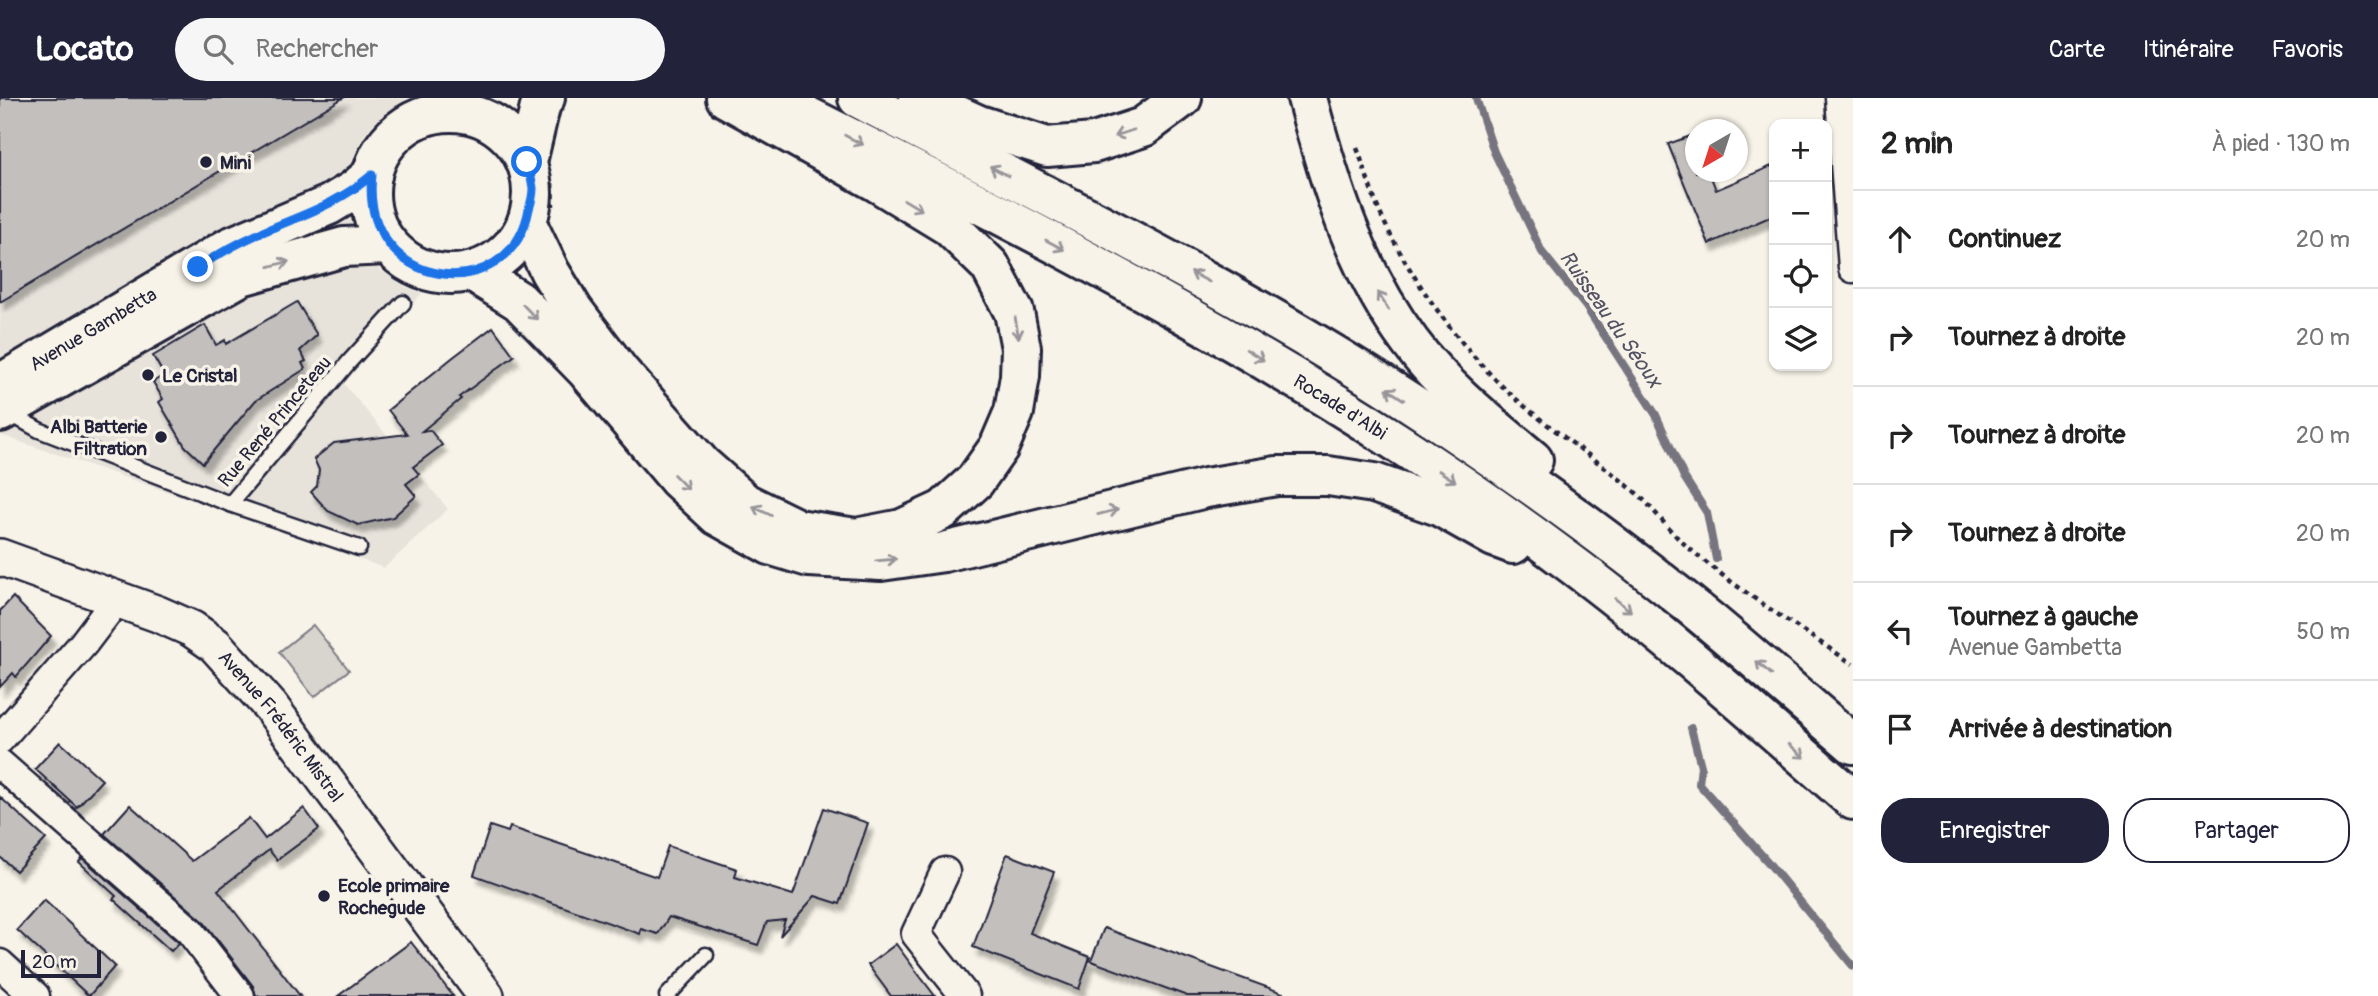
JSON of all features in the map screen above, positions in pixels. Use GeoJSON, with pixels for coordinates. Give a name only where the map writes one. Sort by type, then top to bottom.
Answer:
{"type":"FeatureCollection","features":[{"type":"Feature","properties":{"kind":"main road"},"geometry":{"type":"LineString","coordinates":[[545,98],[541,103],[539,170],[533,189],[550,272],[573,310],[619,370],[702,466],[745,503],[798,529],[856,538],[902,529],[943,510],[975,481],[999,447],[1014,412],[1021,348],[1014,312],[996,277],[990,266],[949,226],[877,182],[726,98]]}},
{"type":"Feature","properties":{"kind":"main road","name":"Rocade d'Albi"},"geometry":{"type":"LineString","coordinates":[[771,98],[1063,249],[1236,344],[1459,484],[1570,562],[1716,681],[1853,800]]}},
{"type":"Feature","properties":{"kind":"main road"},"geometry":{"type":"LineString","coordinates":[[858,98],[1225,291],[1331,352],[1452,430],[1573,515],[1711,622],[1853,744]]}},
{"type":"Feature","properties":{"kind":"main road"},"geometry":{"type":"LineString","coordinates":[[919,98],[979,125],[1047,147],[1094,143],[1143,127],[1182,98]]}},
{"type":"Feature","properties":{"kind":"main road"},"geometry":{"type":"LineString","coordinates":[[1307,98],[1326,172],[1348,232],[1373,285],[1411,343],[1463,400],[1549,474],[1573,515]]}},
{"type":"Feature","properties":{"kind":"main road"},"geometry":{"type":"LineString","coordinates":[[539,170],[512,138],[495,124],[485,106],[418,119],[402,128],[383,149],[372,175],[370,195],[375,220],[392,258],[406,260],[432,272],[519,301],[587,371],[678,480],[718,516],[770,545],[809,557],[881,561],[944,552],[1206,488],[1277,476],[1328,476],[1374,483],[1439,506],[1494,537],[1570,562]]}},
{"type":"Feature","properties":{"kind":"main road","name":"Avenue Gambetta"},"geometry":{"type":"LineString","coordinates":[[1,402],[187,273],[256,234],[329,205],[354,191],[372,175]]}},
{"type":"Feature","properties":{"kind":"main road"},"geometry":{"type":"LineString","coordinates":[[465,281],[496,262],[540,221]]}},
{"type":"Feature","properties":{"kind":"main road","name":"Avenue Gambetta"},"geometry":{"type":"LineString","coordinates":[[1,402],[241,276],[344,247],[392,258]]}},
{"type":"Feature","properties":{"kind":"street"},"geometry":{"type":"LineString","coordinates":[[1840,98],[1853,268]]}},
{"type":"Feature","properties":{"kind":"street","name":"Avenue Frédéric Mistral"},"geometry":{"type":"LineString","coordinates":[[0,557],[118,598],[192,629],[215,645],[270,706],[486,996]]}},
{"type":"Feature","properties":{"kind":"street"},"geometry":{"type":"LineString","coordinates":[[0,739],[83,644],[118,598]]}},
{"type":"Feature","properties":{"kind":"street"},"geometry":{"type":"LineString","coordinates":[[0,764],[190,931],[240,996]]}},
{"type":"Feature","properties":{"kind":"street"},"geometry":{"type":"LineString","coordinates":[[945,872],[916,933],[965,996]]}},
{"type":"Feature","properties":{"kind":"street"},"geometry":{"type":"LineString","coordinates":[[0,964],[35,996]]}},
{"type":"Feature","properties":{"kind":"lane","name":"Rue René Princeteau"},"geometry":{"type":"LineString","coordinates":[[1,402],[39,430],[230,504],[349,362],[403,303]]}},
{"type":"Feature","properties":{"kind":"lane"},"geometry":{"type":"LineString","coordinates":[[230,504],[359,548]]}},
{"type":"Feature","properties":{"kind":"lane"},"geometry":{"type":"LineString","coordinates":[[667,996],[706,955]]}},
{"type":"Feature","properties":{"kind":"path"},"geometry":{"type":"LineString","coordinates":[[1354,137],[1380,212],[1405,259],[1430,300],[1501,385],[1636,492],[1680,540],[1767,607],[1853,664]]}},
{"type":"Feature","properties":{"kind":"path"},"geometry":{"type":"LineString","coordinates":[[539,170],[540,221]]}},
{"type":"Feature","properties":{"kind":"path"},"geometry":{"type":"LineString","coordinates":[[392,258],[413,282],[426,287],[465,281]]}},
{"type":"Feature","properties":{"kind":"shaded area"},"geometry":{"type":"Polygon","coordinates":[[[0,98],[407,98],[378,119],[365,134],[350,164],[347,180],[355,225],[377,268],[406,287],[422,293],[344,384],[448,509],[384,568],[0,435],[0,98]]]}},
{"type":"Feature","properties":{"kind":"shaded area"},"geometry":{"type":"Polygon","coordinates":[[[313,625],[349,670],[314,697],[279,652],[313,625]]]}},
{"type":"Feature","properties":{"kind":"building"},"geometry":{"type":"Polygon","coordinates":[[[0,98],[343,98],[0,302],[0,98]]]}},
{"type":"Feature","properties":{"kind":"building"},"geometry":{"type":"Polygon","coordinates":[[[1685,138],[1685,182],[1713,182],[1716,190],[1735,182],[1748,182],[1748,176],[1769,167],[1769,217],[1709,244],[1668,144],[1685,138]]]}},
{"type":"Feature","properties":{"kind":"building"},"geometry":{"type":"Polygon","coordinates":[[[297,302],[317,335],[300,351],[306,361],[302,363],[305,369],[255,401],[203,463],[185,446],[159,402],[163,399],[153,382],[164,375],[153,356],[205,325],[216,345],[225,340],[226,344],[297,302]]]}},
{"type":"Feature","properties":{"kind":"building"},"geometry":{"type":"Polygon","coordinates":[[[493,327],[514,356],[459,397],[461,399],[422,431],[430,430],[442,445],[413,467],[419,474],[406,484],[416,496],[393,517],[358,525],[328,511],[311,492],[317,486],[319,470],[314,459],[334,443],[407,434],[388,410],[493,327]]]}},
{"type":"Feature","properties":{"kind":"building"},"geometry":{"type":"Polygon","coordinates":[[[13,597],[51,636],[16,677],[13,673],[0,687],[0,611],[13,597]]]}},
{"type":"Feature","properties":{"kind":"building"},"geometry":{"type":"Polygon","coordinates":[[[60,742],[102,780],[77,807],[35,769],[60,742]]]}},
{"type":"Feature","properties":{"kind":"building"},"geometry":{"type":"Polygon","coordinates":[[[0,797],[46,839],[16,871],[0,857],[0,797]]]}},
{"type":"Feature","properties":{"kind":"building"},"geometry":{"type":"Polygon","coordinates":[[[130,805],[192,861],[249,818],[265,839],[304,808],[319,829],[277,860],[269,850],[218,890],[300,996],[256,996],[253,986],[203,921],[104,834],[130,805]]]}},
{"type":"Feature","properties":{"kind":"building"},"geometry":{"type":"Polygon","coordinates":[[[824,808],[868,823],[840,904],[815,896],[780,936],[785,920],[767,922],[758,945],[669,917],[658,934],[641,929],[640,934],[474,875],[490,826],[508,832],[510,827],[657,877],[668,846],[737,869],[735,877],[793,895],[824,808]]]}},
{"type":"Feature","properties":{"kind":"building"},"geometry":{"type":"Polygon","coordinates":[[[1007,854],[1054,872],[1030,933],[1090,957],[1079,989],[973,947],[1007,854]]]}},
{"type":"Feature","properties":{"kind":"building"},"geometry":{"type":"Polygon","coordinates":[[[82,858],[179,943],[171,951],[113,899],[116,896],[79,862],[82,858]]]}},
{"type":"Feature","properties":{"kind":"building"},"geometry":{"type":"Polygon","coordinates":[[[44,900],[115,966],[89,996],[17,930],[44,900]]]}},
{"type":"Feature","properties":{"kind":"building"},"geometry":{"type":"Polygon","coordinates":[[[1104,928],[1283,993],[1282,996],[1187,996],[1091,961],[1104,928]]]}},
{"type":"Feature","properties":{"kind":"building"},"geometry":{"type":"Polygon","coordinates":[[[411,942],[453,996],[338,996],[411,942]]]}},
{"type":"Feature","properties":{"kind":"building"},"geometry":{"type":"Polygon","coordinates":[[[896,944],[935,996],[891,996],[868,965],[896,944]]]}},
{"type":"Feature","properties":{"kind":"waterway","name":"Ruisseau du Séoux"},"geometry":{"type":"LineString","coordinates":[[1476,98],[1494,152],[1542,252],[1586,307],[1656,415],[1684,477],[1707,513],[1716,559]]}},
{"type":"Feature","properties":{"kind":"waterway","name":"Ruisseau du Séoux"},"geometry":{"type":"LineString","coordinates":[[1691,728],[1701,766],[1699,784],[1767,861],[1853,966]]}},
{"type":"Feature","properties":{"kind":"place","name":"Mini"},"geometry":{"type":"Point","coordinates":[206,162]}},
{"type":"Feature","properties":{"kind":"place","name":"Le Cristal"},"geometry":{"type":"Point","coordinates":[148,375]}},
{"type":"Feature","properties":{"kind":"place","name":"Albi Batterie Filtration"},"geometry":{"type":"Point","coordinates":[161,437]}},
{"type":"Feature","properties":{"kind":"place","name":"Ecole primaire Rochegude"},"geometry":{"type":"Point","coordinates":[324,896]}},
{"type":"Feature","properties":{"kind":"route"},"geometry":{"type":"LineString","coordinates":[[198,267],[256,234],[329,205],[354,191],[372,175],[370,195],[375,220],[388,245],[406,260],[432,272],[447,275],[474,273],[496,262],[517,242],[527,224],[533,189],[527,162]]}}]}
